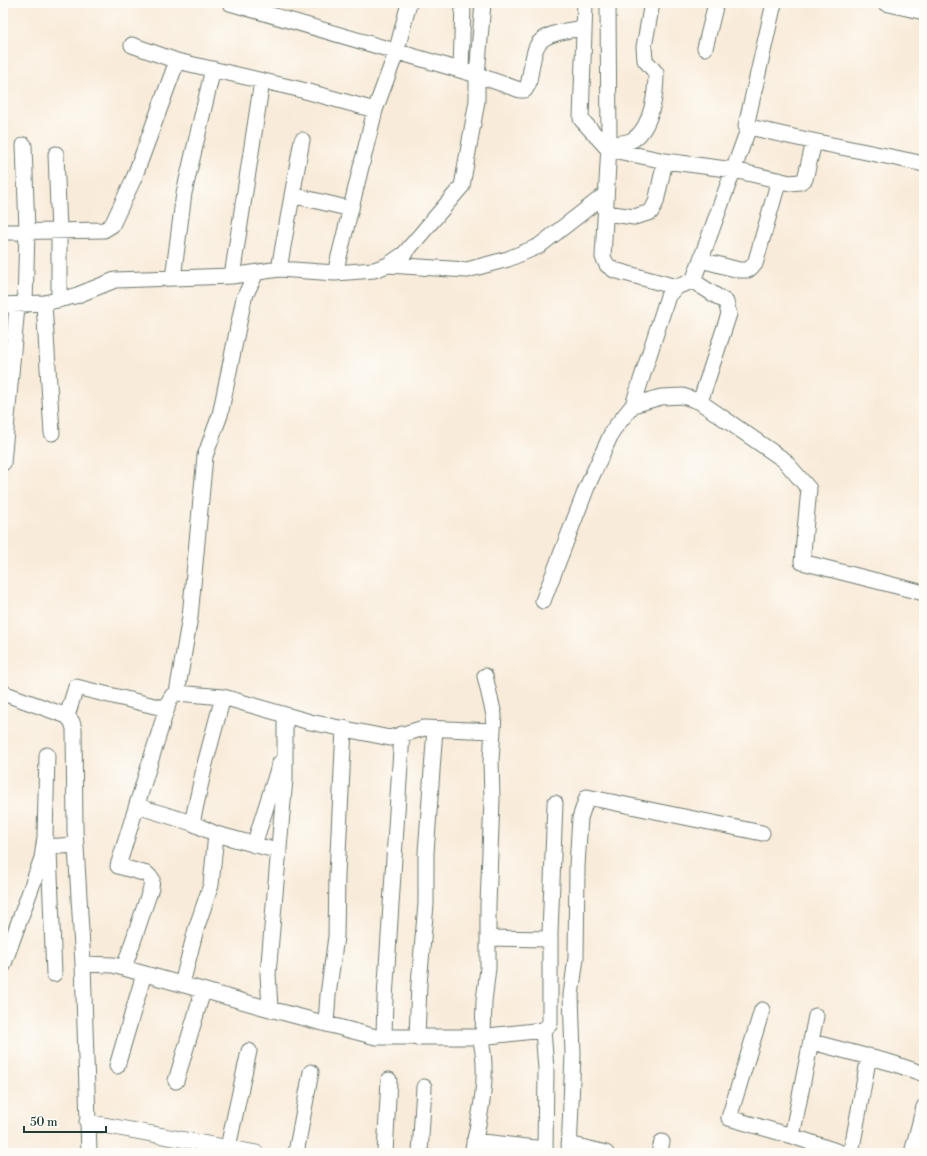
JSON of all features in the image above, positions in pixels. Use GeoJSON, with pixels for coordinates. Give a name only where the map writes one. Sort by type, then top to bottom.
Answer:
{"type":"FeatureCollection","features":[{"type":"Feature","properties":{"kind":"street"},"geometry":{"type":"LineString","coordinates":[[230,3],[265,7],[396,53],[461,70],[525,90],[528,85],[537,46],[542,40],[564,30],[584,29]]}},
{"type":"Feature","properties":{"kind":"street"},"geometry":{"type":"LineString","coordinates":[[335,273],[375,110],[396,53],[409,3]]}},
{"type":"Feature","properties":{"kind":"street"},"geometry":{"type":"LineString","coordinates":[[461,70],[463,3]]}},
{"type":"Feature","properties":{"kind":"street"},"geometry":{"type":"LineString","coordinates":[[15,305],[44,303],[75,296],[115,280],[232,276],[279,269],[335,273],[374,270],[388,265],[404,254],[448,205],[462,186],[477,101],[477,76],[483,3]]}},
{"type":"Feature","properties":{"kind":"street"},"geometry":{"type":"LineString","coordinates":[[585,3],[581,119],[609,147],[665,161],[734,170],[796,183],[805,179],[814,142]]}},
{"type":"Feature","properties":{"kind":"street"},"geometry":{"type":"LineString","coordinates":[[608,3],[609,147],[603,257],[607,265],[614,270],[676,287]]}},
{"type":"Feature","properties":{"kind":"street"},"geometry":{"type":"LineString","coordinates":[[609,147],[633,140],[644,127],[650,108],[656,86],[656,73],[645,60],[644,47],[652,3]]}},
{"type":"Feature","properties":{"kind":"street"},"geometry":{"type":"LineString","coordinates":[[705,48],[716,3]]}},
{"type":"Feature","properties":{"kind":"street"},"geometry":{"type":"LineString","coordinates":[[543,601],[587,487],[613,430],[633,405],[668,296],[676,287],[692,281],[701,260],[748,127],[746,126],[774,3]]}},
{"type":"Feature","properties":{"kind":"street"},"geometry":{"type":"LineString","coordinates":[[885,3],[924,12]]}},
{"type":"Feature","properties":{"kind":"street"},"geometry":{"type":"LineString","coordinates":[[132,45],[177,61],[375,110]]}},
{"type":"Feature","properties":{"kind":"street"},"geometry":{"type":"LineString","coordinates":[[3,232],[104,230],[112,226],[134,178],[177,61]]}},
{"type":"Feature","properties":{"kind":"street"},"geometry":{"type":"LineString","coordinates":[[172,278],[184,192],[212,70]]}},
{"type":"Feature","properties":{"kind":"street"},"geometry":{"type":"LineString","coordinates":[[232,276],[262,81]]}},
{"type":"Feature","properties":{"kind":"street"},"geometry":{"type":"LineString","coordinates":[[748,127],[924,164]]}},
{"type":"Feature","properties":{"kind":"street"},"geometry":{"type":"LineString","coordinates":[[279,269],[302,140]]}},
{"type":"Feature","properties":{"kind":"street"},"geometry":{"type":"LineString","coordinates":[[3,463],[15,305],[27,231],[24,146]]}},
{"type":"Feature","properties":{"kind":"street"},"geometry":{"type":"LineString","coordinates":[[56,154],[59,232],[59,300]]}},
{"type":"Feature","properties":{"kind":"street"},"geometry":{"type":"LineString","coordinates":[[606,213],[634,217],[651,212],[656,202],[665,161]]}},
{"type":"Feature","properties":{"kind":"street"},"geometry":{"type":"LineString","coordinates":[[701,260],[739,270],[748,270],[755,264],[779,180]]}},
{"type":"Feature","properties":{"kind":"street"},"geometry":{"type":"LineString","coordinates":[[292,194],[351,210]]}},
{"type":"Feature","properties":{"kind":"street"},"geometry":{"type":"LineString","coordinates":[[388,265],[467,270],[508,259],[539,246],[606,194]]}},
{"type":"Feature","properties":{"kind":"street"},"geometry":{"type":"LineString","coordinates":[[177,693],[190,617],[205,456],[220,414],[244,298],[256,272]]}},
{"type":"Feature","properties":{"kind":"street"},"geometry":{"type":"LineString","coordinates":[[692,281],[726,302],[729,314],[700,402]]}},
{"type":"Feature","properties":{"kind":"street"},"geometry":{"type":"LineString","coordinates":[[44,303],[52,433]]}},
{"type":"Feature","properties":{"kind":"street"},"geometry":{"type":"LineString","coordinates":[[633,405],[668,396],[683,396],[700,402],[784,460],[810,488],[802,562],[924,593]]}},
{"type":"Feature","properties":{"kind":"street"},"geometry":{"type":"LineString","coordinates":[[485,676],[494,715],[488,938],[481,1036],[484,1051],[481,1103],[473,1147],[545,1151],[546,1069],[543,1030]]}},
{"type":"Feature","properties":{"kind":"street"},"geometry":{"type":"LineString","coordinates":[[67,716],[76,687],[167,708]]}},
{"type":"Feature","properties":{"kind":"street"},"geometry":{"type":"LineString","coordinates":[[3,693],[67,716],[72,722],[74,729],[76,845],[83,964],[89,1153]]}},
{"type":"Feature","properties":{"kind":"street"},"geometry":{"type":"LineString","coordinates":[[124,968],[151,888],[152,880],[147,874],[118,866],[172,696],[177,693],[224,697],[285,716],[390,738],[424,728],[493,732]]}},
{"type":"Feature","properties":{"kind":"street"},"geometry":{"type":"LineString","coordinates":[[192,823],[205,764],[224,697]]}},
{"type":"Feature","properties":{"kind":"street"},"geometry":{"type":"LineString","coordinates":[[270,1010],[268,974],[285,779],[285,716]]}},
{"type":"Feature","properties":{"kind":"street"},"geometry":{"type":"LineString","coordinates":[[326,1023],[328,995],[336,938],[337,875],[344,728]]}},
{"type":"Feature","properties":{"kind":"street"},"geometry":{"type":"LineString","coordinates":[[417,1038],[419,984],[426,904],[426,853],[435,729]]}},
{"type":"Feature","properties":{"kind":"street"},"geometry":{"type":"LineString","coordinates":[[384,1037],[402,734]]}},
{"type":"Feature","properties":{"kind":"street"},"geometry":{"type":"LineString","coordinates":[[254,845],[285,747]]}},
{"type":"Feature","properties":{"kind":"street"},"geometry":{"type":"LineString","coordinates":[[47,755],[46,847],[54,974]]}},
{"type":"Feature","properties":{"kind":"street"},"geometry":{"type":"LineString","coordinates":[[606,1153],[569,1149],[573,1054],[571,995],[576,958],[577,866],[580,818],[586,797],[762,833]]}},
{"type":"Feature","properties":{"kind":"street"},"geometry":{"type":"LineString","coordinates":[[83,964],[113,965],[270,1010],[326,1023],[376,1037],[417,1038],[481,1036],[543,1030],[550,1024],[550,939],[555,803]]}},
{"type":"Feature","properties":{"kind":"street"},"geometry":{"type":"LineString","coordinates":[[137,806],[192,823],[216,834],[279,851]]}},
{"type":"Feature","properties":{"kind":"street"},"geometry":{"type":"LineString","coordinates":[[182,984],[196,929],[211,885],[216,834]]}},
{"type":"Feature","properties":{"kind":"street"},"geometry":{"type":"LineString","coordinates":[[46,847],[76,845]]}},
{"type":"Feature","properties":{"kind":"street"},"geometry":{"type":"LineString","coordinates":[[3,966],[46,847]]}},
{"type":"Feature","properties":{"kind":"street"},"geometry":{"type":"LineString","coordinates":[[488,938],[550,939]]}},
{"type":"Feature","properties":{"kind":"street"},"geometry":{"type":"LineString","coordinates":[[117,1066],[144,974]]}},
{"type":"Feature","properties":{"kind":"street"},"geometry":{"type":"LineString","coordinates":[[176,1082],[203,991]]}},
{"type":"Feature","properties":{"kind":"street"},"geometry":{"type":"LineString","coordinates":[[762,1010],[729,1118],[792,1136],[842,1153]]}},
{"type":"Feature","properties":{"kind":"street"},"geometry":{"type":"LineString","coordinates":[[792,1136],[816,1016]]}},
{"type":"Feature","properties":{"kind":"street"},"geometry":{"type":"LineString","coordinates":[[812,1042],[869,1056],[924,1074]]}},
{"type":"Feature","properties":{"kind":"street"},"geometry":{"type":"LineString","coordinates":[[228,1147],[249,1051]]}},
{"type":"Feature","properties":{"kind":"street"},"geometry":{"type":"LineString","coordinates":[[852,1153],[869,1056]]}},
{"type":"Feature","properties":{"kind":"street"},"geometry":{"type":"LineString","coordinates":[[296,1153],[310,1072]]}},
{"type":"Feature","properties":{"kind":"street"},"geometry":{"type":"LineString","coordinates":[[385,1153],[389,1080]]}},
{"type":"Feature","properties":{"kind":"street"},"geometry":{"type":"LineString","coordinates":[[420,1153],[424,1088]]}},
{"type":"Feature","properties":{"kind":"street"},"geometry":{"type":"LineString","coordinates":[[912,1153],[924,1107]]}},
{"type":"Feature","properties":{"kind":"street"},"geometry":{"type":"LineString","coordinates":[[87,1122],[256,1153]]}}]}
